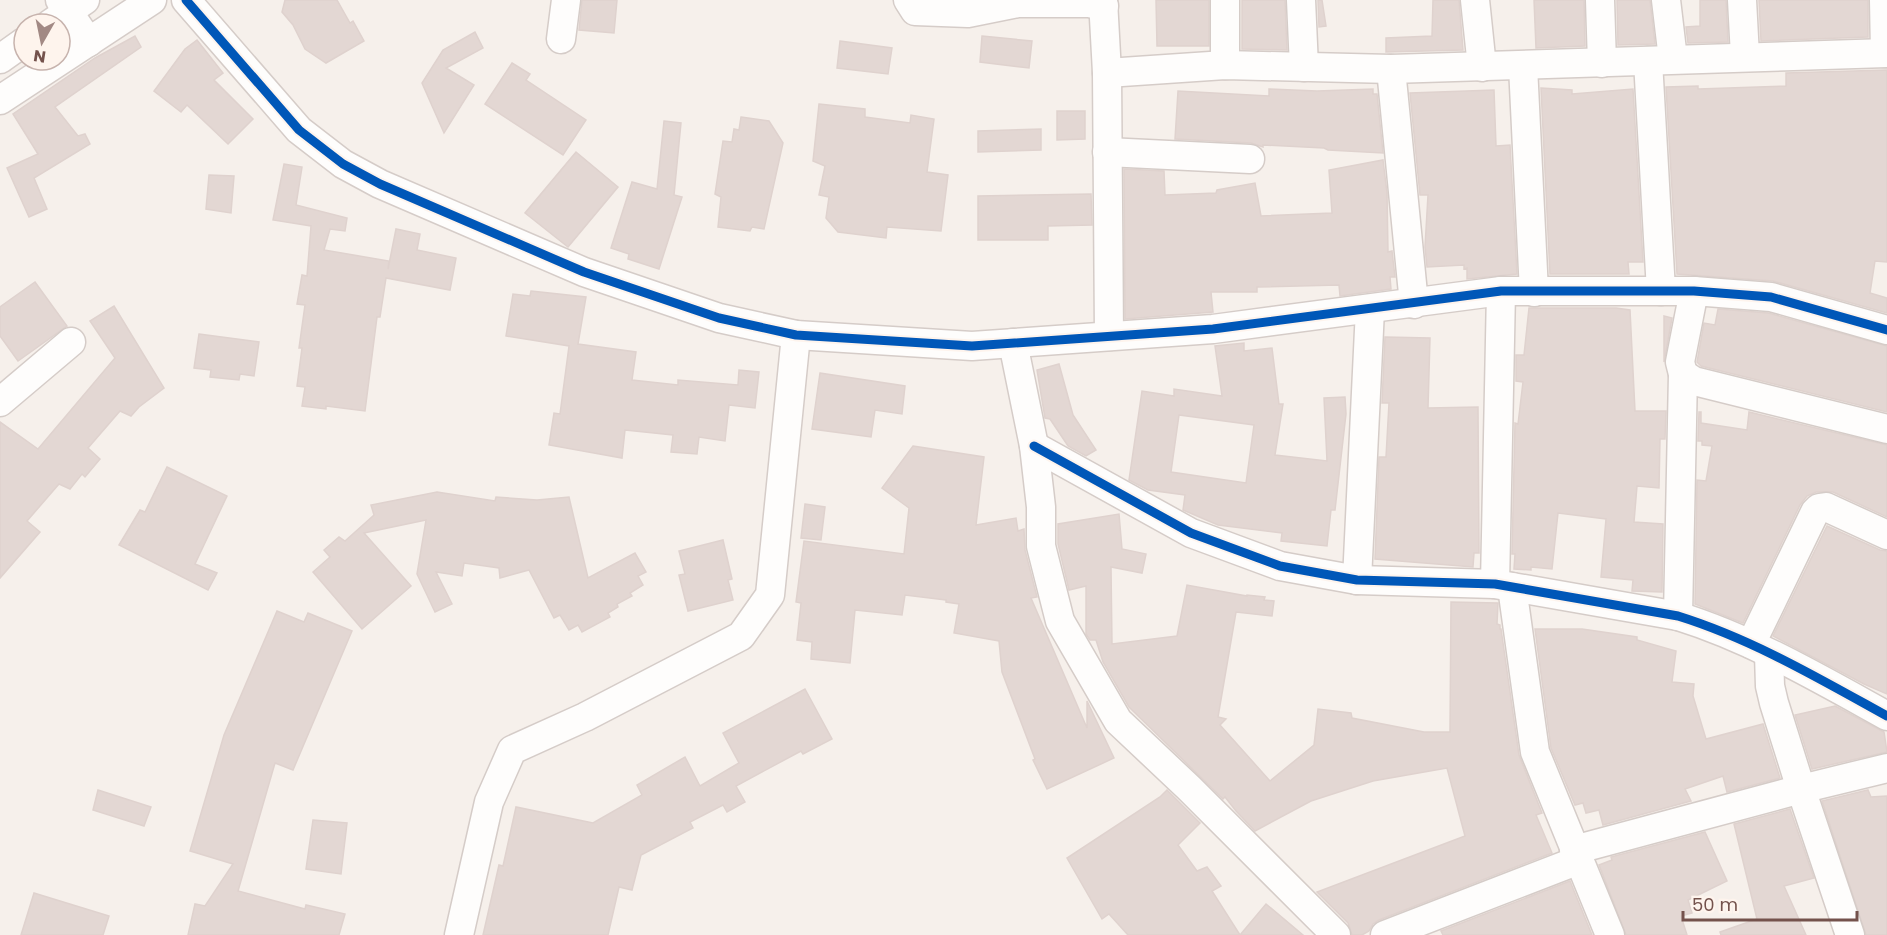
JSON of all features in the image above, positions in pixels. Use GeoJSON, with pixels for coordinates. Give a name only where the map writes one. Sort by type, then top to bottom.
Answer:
{"type":"FeatureCollection","features":[{"type":"Feature","properties":{"kind":"street"},"geometry":{"type":"LineString","coordinates":[[0,100],[152,0]]}},
{"type":"Feature","properties":{"kind":"street"},"geometry":{"type":"LineString","coordinates":[[186,0],[298,130],[343,164],[380,184],[584,272],[719,318],[796,335],[972,346],[1213,329],[1501,291],[1694,291],[1771,297],[1887,330]]}},
{"type":"Feature","properties":{"kind":"street"},"geometry":{"type":"LineString","coordinates":[[561,39],[566,0]]}},
{"type":"Feature","properties":{"kind":"street"},"geometry":{"type":"LineString","coordinates":[[908,0],[915,10],[968,13],[1018,3],[1103,3],[1107,73],[1109,336]]}},
{"type":"Feature","properties":{"kind":"street"},"geometry":{"type":"LineString","coordinates":[[1225,0],[1225,65]]}},
{"type":"Feature","properties":{"kind":"street"},"geometry":{"type":"LineString","coordinates":[[1301,0],[1304,67]]}},
{"type":"Feature","properties":{"kind":"street"},"geometry":{"type":"LineString","coordinates":[[1475,0],[1482,67]]}},
{"type":"Feature","properties":{"kind":"street"},"geometry":{"type":"LineString","coordinates":[[1600,0],[1602,63]]}},
{"type":"Feature","properties":{"kind":"street"},"geometry":{"type":"LineString","coordinates":[[1661,291],[1660,60],[1666,0]]}},
{"type":"Feature","properties":{"kind":"street"},"geometry":{"type":"LineString","coordinates":[[1742,0],[1745,56]]}},
{"type":"Feature","properties":{"kind":"street"},"geometry":{"type":"LineString","coordinates":[[1107,73],[1225,65],[1390,69],[1886,53],[1884,0]]}},
{"type":"Feature","properties":{"kind":"street"},"geometry":{"type":"LineString","coordinates":[[66,9],[88,42]]}},
{"type":"Feature","properties":{"kind":"street"},"geometry":{"type":"LineString","coordinates":[[1523,66],[1534,292]]}},
{"type":"Feature","properties":{"kind":"street"},"geometry":{"type":"LineString","coordinates":[[1390,69],[1414,304]]}},
{"type":"Feature","properties":{"kind":"street"},"geometry":{"type":"LineString","coordinates":[[1107,152],[1250,159]]}},
{"type":"Feature","properties":{"kind":"street"},"geometry":{"type":"LineString","coordinates":[[1501,291],[1503,586],[1535,752],[1610,935]]}},
{"type":"Feature","properties":{"kind":"street"},"geometry":{"type":"LineString","coordinates":[[1678,616],[1683,374],[1680,363],[1694,291]]}},
{"type":"Feature","properties":{"kind":"street"},"geometry":{"type":"LineString","coordinates":[[1357,580],[1370,309]]}},
{"type":"Feature","properties":{"kind":"street"},"geometry":{"type":"LineString","coordinates":[[459,935],[489,802],[512,750],[585,717],[741,636],[770,595],[796,335]]}},
{"type":"Feature","properties":{"kind":"street"},"geometry":{"type":"LineString","coordinates":[[0,402],[71,342]]}},
{"type":"Feature","properties":{"kind":"street"},"geometry":{"type":"LineString","coordinates":[[1012,343],[1034,447],[1041,507],[1041,546],[1060,621],[1118,721],[1197,796],[1336,935]]}},
{"type":"Feature","properties":{"kind":"street"},"geometry":{"type":"LineString","coordinates":[[1683,374],[1694,381],[1887,429]]}},
{"type":"Feature","properties":{"kind":"street"},"geometry":{"type":"LineString","coordinates":[[1034,447],[1191,533],[1280,566],[1357,580],[1503,586],[1678,616],[1701,623],[1760,649],[1887,716]]}},
{"type":"Feature","properties":{"kind":"street"},"geometry":{"type":"LineString","coordinates":[[1850,935],[1774,704],[1760,649],[1815,512],[1819,508],[1827,507],[1887,535]]}},
{"type":"Feature","properties":{"kind":"street"},"geometry":{"type":"LineString","coordinates":[[1385,935],[1576,855],[1801,789],[1887,768]]}},
{"type":"Feature","properties":{"kind":"building"},"geometry":{"type":"Polygon","coordinates":[[[285,0],[337,0],[350,23],[353,21],[364,41],[326,63],[305,49],[293,25],[282,12],[285,0]]]}},
{"type":"Feature","properties":{"kind":"building"},"geometry":{"type":"Polygon","coordinates":[[[582,0],[617,0],[614,33],[579,30],[582,0]]]}},
{"type":"Feature","properties":{"kind":"building"},"geometry":{"type":"Polygon","coordinates":[[[1156,0],[1209,0],[1209,46],[1157,46],[1156,0]]]}},
{"type":"Feature","properties":{"kind":"building"},"geometry":{"type":"Polygon","coordinates":[[[1242,0],[1285,0],[1287,50],[1242,49],[1242,0]]]}},
{"type":"Feature","properties":{"kind":"building"},"geometry":{"type":"Polygon","coordinates":[[[1318,0],[1322,0],[1326,26],[1319,27],[1318,0]]]}},
{"type":"Feature","properties":{"kind":"building"},"geometry":{"type":"Polygon","coordinates":[[[1433,0],[1459,0],[1463,50],[1386,52],[1386,38],[1432,36],[1433,0]]]}},
{"type":"Feature","properties":{"kind":"building"},"geometry":{"type":"Polygon","coordinates":[[[1534,0],[1584,0],[1585,46],[1536,48],[1534,0]]]}},
{"type":"Feature","properties":{"kind":"building"},"geometry":{"type":"Polygon","coordinates":[[[1617,0],[1650,0],[1655,44],[1618,45],[1617,0]]]}},
{"type":"Feature","properties":{"kind":"building"},"geometry":{"type":"Polygon","coordinates":[[[1700,0],[1726,0],[1728,42],[1688,43],[1686,27],[1700,26],[1700,0]]]}},
{"type":"Feature","properties":{"kind":"building"},"geometry":{"type":"Polygon","coordinates":[[[1759,0],[1868,0],[1868,37],[1761,41],[1759,0]]]}},
{"type":"Feature","properties":{"kind":"building"},"geometry":{"type":"Polygon","coordinates":[[[475,32],[483,48],[446,68],[474,85],[444,133],[422,83],[443,50],[475,32]]]}},
{"type":"Feature","properties":{"kind":"building"},"geometry":{"type":"Polygon","coordinates":[[[135,36],[141,47],[55,107],[78,136],[85,134],[90,144],[34,178],[47,209],[29,217],[7,168],[38,154],[13,114],[95,58],[135,36]]]}},
{"type":"Feature","properties":{"kind":"building"},"geometry":{"type":"Polygon","coordinates":[[[982,36],[1032,41],[1029,68],[980,62],[982,36]]]}},
{"type":"Feature","properties":{"kind":"building"},"geometry":{"type":"Polygon","coordinates":[[[197,40],[223,73],[214,80],[253,119],[228,144],[187,105],[181,112],[154,91],[185,49],[197,40]]]}},
{"type":"Feature","properties":{"kind":"building"},"geometry":{"type":"Polygon","coordinates":[[[840,41],[892,48],[888,74],[837,68],[840,41]]]}},
{"type":"Feature","properties":{"kind":"building"},"geometry":{"type":"Polygon","coordinates":[[[512,63],[530,74],[526,80],[586,120],[563,155],[485,104],[512,63]]]}},
{"type":"Feature","properties":{"kind":"building"},"geometry":{"type":"Polygon","coordinates":[[[1887,70],[1887,262],[1875,261],[1870,293],[1887,298],[1887,313],[1773,281],[1677,274],[1666,87],[1698,86],[1698,89],[1786,86],[1786,73],[1887,70]]]}},
{"type":"Feature","properties":{"kind":"building"},"geometry":{"type":"Polygon","coordinates":[[[1541,88],[1572,90],[1572,94],[1633,89],[1643,262],[1628,262],[1629,274],[1550,274],[1541,88]]]}},
{"type":"Feature","properties":{"kind":"building"},"geometry":{"type":"Polygon","coordinates":[[[1269,89],[1317,91],[1373,89],[1373,94],[1377,94],[1383,153],[1324,148],[1263,145],[1263,147],[1251,143],[1175,139],[1178,91],[1269,96],[1269,89]]]}},
{"type":"Feature","properties":{"kind":"building"},"geometry":{"type":"Polygon","coordinates":[[[1494,90],[1496,146],[1510,145],[1517,274],[1467,279],[1467,268],[1464,269],[1464,265],[1427,267],[1425,247],[1428,195],[1420,195],[1410,93],[1494,90]]]}},
{"type":"Feature","properties":{"kind":"building"},"geometry":{"type":"Polygon","coordinates":[[[819,104],[865,109],[865,117],[910,123],[911,115],[934,119],[927,172],[948,175],[941,231],[887,227],[886,238],[838,232],[826,218],[829,197],[819,195],[825,166],[813,161],[819,104]]]}},
{"type":"Feature","properties":{"kind":"building"},"geometry":{"type":"Polygon","coordinates":[[[1057,111],[1085,111],[1085,139],[1057,140],[1057,111]]]}},
{"type":"Feature","properties":{"kind":"building"},"geometry":{"type":"Polygon","coordinates":[[[741,117],[769,121],[783,143],[764,229],[752,227],[750,231],[718,227],[721,197],[715,194],[723,141],[732,142],[734,129],[739,130],[741,117]]]}},
{"type":"Feature","properties":{"kind":"building"},"geometry":{"type":"Polygon","coordinates":[[[664,121],[681,123],[674,195],[682,197],[659,269],[628,259],[629,254],[611,248],[632,182],[657,189],[664,121]]]}},
{"type":"Feature","properties":{"kind":"building"},"geometry":{"type":"Polygon","coordinates":[[[1041,129],[1041,150],[978,152],[978,131],[1041,129]]]}},
{"type":"Feature","properties":{"kind":"building"},"geometry":{"type":"Polygon","coordinates":[[[576,152],[618,187],[568,247],[525,213],[576,152]]]}},
{"type":"Feature","properties":{"kind":"building"},"geometry":{"type":"Polygon","coordinates":[[[1383,160],[1387,193],[1388,252],[1392,251],[1395,277],[1390,277],[1391,289],[1340,296],[1339,285],[1257,287],[1257,292],[1211,292],[1213,312],[1125,319],[1124,169],[1164,171],[1165,195],[1216,193],[1217,190],[1255,183],[1261,216],[1332,213],[1329,170],[1383,160]]]}},
{"type":"Feature","properties":{"kind":"building"},"geometry":{"type":"Polygon","coordinates":[[[284,164],[302,167],[296,205],[347,218],[345,231],[330,229],[324,250],[389,261],[388,269],[396,229],[420,234],[417,250],[456,258],[450,290],[386,278],[380,317],[377,317],[365,411],[326,406],[326,409],[302,406],[305,387],[297,386],[305,305],[297,304],[302,275],[307,276],[311,226],[273,220],[284,164]]]}},
{"type":"Feature","properties":{"kind":"building"},"geometry":{"type":"Polygon","coordinates":[[[209,175],[234,176],[231,213],[206,209],[209,175]]]}},
{"type":"Feature","properties":{"kind":"building"},"geometry":{"type":"Polygon","coordinates":[[[1091,194],[1092,225],[1048,226],[1048,240],[978,240],[978,196],[1091,194]]]}},
{"type":"Feature","properties":{"kind":"building"},"geometry":{"type":"Polygon","coordinates":[[[35,282],[67,326],[18,361],[0,336],[0,307],[35,282]]]}},
{"type":"Feature","properties":{"kind":"building"},"geometry":{"type":"Polygon","coordinates":[[[531,291],[586,297],[578,344],[636,352],[632,380],[678,385],[678,380],[738,385],[739,370],[759,372],[755,408],[729,405],[725,441],[699,437],[697,454],[671,452],[673,435],[625,430],[622,458],[549,445],[554,413],[560,414],[569,346],[506,336],[513,294],[530,296],[531,291]]]}},
{"type":"Feature","properties":{"kind":"building"},"geometry":{"type":"Polygon","coordinates":[[[114,306],[164,388],[131,416],[120,411],[88,448],[100,459],[85,477],[82,474],[70,489],[59,484],[27,521],[40,532],[0,578],[0,422],[38,449],[115,358],[90,321],[114,306]]]}},
{"type":"Feature","properties":{"kind":"building"},"geometry":{"type":"Polygon","coordinates":[[[1529,308],[1630,310],[1635,411],[1666,411],[1665,439],[1660,439],[1659,488],[1637,486],[1634,522],[1663,524],[1662,592],[1632,591],[1633,580],[1601,577],[1606,519],[1558,513],[1552,569],[1531,567],[1531,570],[1514,569],[1515,554],[1512,554],[1515,423],[1518,424],[1523,382],[1516,381],[1516,355],[1524,355],[1529,308]]]}},
{"type":"Feature","properties":{"kind":"building"},"geometry":{"type":"Polygon","coordinates":[[[1718,309],[1768,313],[1887,346],[1887,412],[1701,366],[1697,362],[1704,323],[1715,325],[1718,309]]]}},
{"type":"Feature","properties":{"kind":"building"},"geometry":{"type":"Polygon","coordinates":[[[1664,316],[1672,318],[1664,362],[1664,316]]]}},
{"type":"Feature","properties":{"kind":"building"},"geometry":{"type":"Polygon","coordinates":[[[199,334],[259,342],[254,376],[240,374],[239,380],[210,377],[211,370],[194,368],[199,334]]]}},
{"type":"Feature","properties":{"kind":"building"},"geometry":{"type":"Polygon","coordinates":[[[1385,337],[1430,338],[1428,408],[1478,407],[1479,553],[1474,553],[1473,567],[1375,559],[1379,457],[1386,457],[1389,403],[1382,403],[1385,337]]]}},
{"type":"Feature","properties":{"kind":"building"},"geometry":{"type":"Polygon","coordinates":[[[1244,343],[1244,351],[1272,348],[1279,404],[1283,404],[1275,455],[1327,461],[1324,398],[1345,397],[1346,414],[1335,510],[1331,510],[1327,546],[1281,541],[1282,533],[1218,525],[1183,510],[1185,495],[1148,490],[1129,480],[1142,391],[1174,396],[1174,389],[1222,396],[1215,346],[1244,343]],[[1179,415],[1171,472],[1246,483],[1254,425],[1179,415]]]}},
{"type":"Feature","properties":{"kind":"building"},"geometry":{"type":"Polygon","coordinates":[[[1059,364],[1073,415],[1096,450],[1086,456],[1068,446],[1050,419],[1045,418],[1037,370],[1059,364]]]}},
{"type":"Feature","properties":{"kind":"building"},"geometry":{"type":"Polygon","coordinates":[[[820,373],[905,386],[902,414],[875,410],[871,437],[812,429],[820,373]]]}},
{"type":"Feature","properties":{"kind":"building"},"geometry":{"type":"Polygon","coordinates":[[[1699,412],[1701,412],[1701,423],[1747,430],[1749,412],[1887,445],[1887,517],[1833,492],[1816,492],[1807,496],[1800,505],[1743,623],[1695,604],[1697,480],[1706,481],[1712,446],[1702,445],[1702,441],[1698,441],[1699,412]]]}},
{"type":"Feature","properties":{"kind":"building"},"geometry":{"type":"Polygon","coordinates":[[[913,446],[984,457],[976,525],[1016,518],[1018,531],[1024,529],[1025,550],[1037,597],[1031,598],[1087,728],[1087,701],[1114,758],[1047,789],[1033,760],[1035,759],[1002,672],[999,641],[954,633],[959,604],[946,602],[946,600],[905,595],[902,615],[855,610],[850,663],[811,659],[812,642],[797,640],[801,603],[796,602],[804,541],[904,554],[909,508],[882,488],[913,446]]]}},
{"type":"Feature","properties":{"kind":"building"},"geometry":{"type":"Polygon","coordinates":[[[167,467],[227,496],[195,564],[217,573],[208,590],[119,545],[140,510],[145,512],[167,467]]]}},
{"type":"Feature","properties":{"kind":"building"},"geometry":{"type":"Polygon","coordinates":[[[437,492],[495,501],[496,497],[537,500],[569,497],[588,578],[635,553],[646,572],[638,576],[643,585],[630,593],[632,596],[617,604],[618,607],[608,613],[610,617],[582,632],[578,625],[569,630],[560,615],[554,618],[529,570],[500,578],[499,568],[464,563],[462,576],[436,572],[452,604],[435,612],[417,574],[426,520],[364,533],[411,586],[362,629],[313,572],[330,557],[324,550],[339,537],[345,541],[374,515],[371,505],[437,492]]]}},
{"type":"Feature","properties":{"kind":"building"},"geometry":{"type":"Polygon","coordinates":[[[805,504],[825,507],[821,540],[801,538],[805,504]]]}},
{"type":"Feature","properties":{"kind":"building"},"geometry":{"type":"Polygon","coordinates":[[[1119,514],[1122,549],[1146,554],[1142,573],[1111,567],[1112,644],[1177,636],[1187,585],[1265,597],[1264,600],[1274,601],[1272,616],[1236,612],[1218,717],[1226,719],[1220,725],[1270,781],[1314,745],[1318,709],[1351,713],[1352,718],[1424,732],[1450,732],[1451,602],[1498,603],[1497,624],[1501,629],[1519,755],[1542,813],[1536,815],[1552,853],[1379,920],[1362,935],[1352,935],[1348,923],[1317,892],[1465,836],[1447,768],[1373,781],[1311,801],[1255,831],[1225,797],[1223,799],[1129,707],[1103,662],[1096,640],[1090,640],[1086,634],[1086,586],[1069,590],[1058,544],[1058,524],[1119,514]]]}},
{"type":"Feature","properties":{"kind":"building"},"geometry":{"type":"Polygon","coordinates":[[[1827,526],[1887,551],[1887,694],[1773,636],[1827,526]]]}},
{"type":"Feature","properties":{"kind":"building"},"geometry":{"type":"Polygon","coordinates":[[[723,540],[732,579],[728,580],[733,600],[688,611],[679,575],[685,574],[679,551],[723,540]]]}},
{"type":"Feature","properties":{"kind":"building"},"geometry":{"type":"Polygon","coordinates":[[[277,611],[304,622],[308,613],[352,631],[293,770],[275,763],[238,891],[305,909],[306,905],[345,914],[339,935],[188,935],[195,904],[205,906],[233,864],[190,851],[224,735],[277,611]]]}},
{"type":"Feature","properties":{"kind":"building"},"geometry":{"type":"Polygon","coordinates":[[[1535,629],[1582,629],[1637,637],[1637,640],[1676,651],[1672,682],[1694,684],[1693,696],[1706,739],[1763,724],[1780,778],[1727,792],[1723,776],[1685,789],[1691,801],[1603,825],[1599,810],[1586,813],[1583,803],[1575,805],[1551,748],[1535,629]]]}},
{"type":"Feature","properties":{"kind":"building"},"geometry":{"type":"Polygon","coordinates":[[[805,689],[832,739],[803,754],[801,751],[736,786],[745,802],[727,812],[723,805],[690,822],[693,828],[641,855],[632,890],[619,887],[608,935],[483,935],[499,865],[503,866],[516,807],[593,823],[642,795],[637,785],[685,757],[700,786],[739,763],[723,733],[805,689]]]}},
{"type":"Feature","properties":{"kind":"building"},"geometry":{"type":"Polygon","coordinates":[[[1835,706],[1884,732],[1887,752],[1812,769],[1795,715],[1835,706]]]}},
{"type":"Feature","properties":{"kind":"building"},"geometry":{"type":"Polygon","coordinates":[[[98,790],[151,807],[144,826],[93,810],[98,790]]]}},
{"type":"Feature","properties":{"kind":"building"},"geometry":{"type":"Polygon","coordinates":[[[1167,790],[1200,823],[1178,845],[1197,871],[1207,867],[1221,886],[1212,891],[1240,935],[1128,935],[1109,914],[1102,919],[1067,858],[1160,797],[1167,790]]]}},
{"type":"Feature","properties":{"kind":"building"},"geometry":{"type":"Polygon","coordinates":[[[1868,790],[1871,797],[1887,796],[1887,935],[1866,935],[1822,801],[1868,790]]]}},
{"type":"Feature","properties":{"kind":"building"},"geometry":{"type":"Polygon","coordinates":[[[1790,809],[1814,878],[1784,886],[1806,935],[1721,935],[1720,932],[1757,919],[1734,824],[1790,809]]]}},
{"type":"Feature","properties":{"kind":"building"},"geometry":{"type":"Polygon","coordinates":[[[313,820],[347,823],[341,874],[306,869],[313,820]]]}},
{"type":"Feature","properties":{"kind":"building"},"geometry":{"type":"Polygon","coordinates":[[[1705,832],[1727,881],[1688,900],[1692,913],[1681,916],[1687,935],[1626,935],[1599,865],[1612,860],[1611,857],[1705,832]]]}},
{"type":"Feature","properties":{"kind":"building"},"geometry":{"type":"Polygon","coordinates":[[[1570,881],[1592,935],[1443,935],[1441,931],[1570,881]]]}},
{"type":"Feature","properties":{"kind":"building"},"geometry":{"type":"Polygon","coordinates":[[[34,893],[109,916],[103,935],[21,935],[34,893]]]}},
{"type":"Feature","properties":{"kind":"building"},"geometry":{"type":"Polygon","coordinates":[[[1266,904],[1303,935],[1240,935],[1266,904]]]}},
{"type":"Feature","properties":{"kind":"cycle path"},"geometry":{"type":"LineString","coordinates":[[186,0],[299,130],[343,164],[380,184],[584,272],[719,318],[796,335],[972,346],[1213,329],[1501,291],[1694,291],[1771,297],[1887,330]]}},
{"type":"Feature","properties":{"kind":"cycle path"},"geometry":{"type":"LineString","coordinates":[[1034,446],[1191,533],[1280,566],[1357,580],[1495,584],[1678,616],[1759,648],[1887,716]]}}]}
